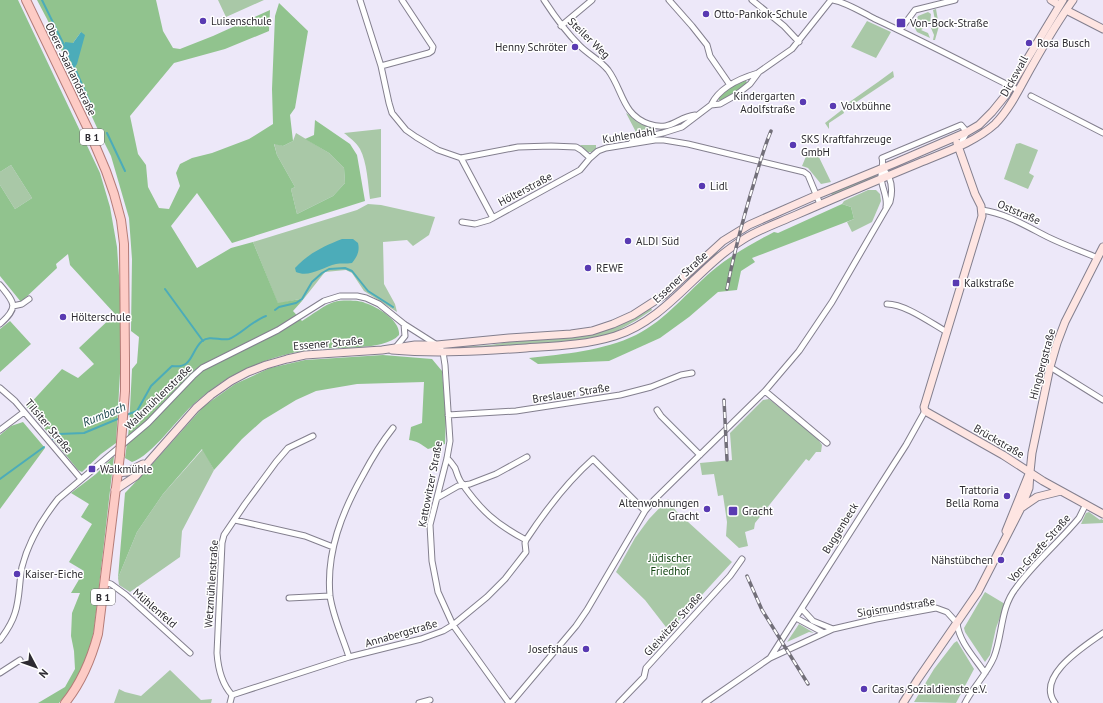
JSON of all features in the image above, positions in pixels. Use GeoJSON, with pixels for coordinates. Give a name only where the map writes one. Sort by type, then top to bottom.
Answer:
{"type":"FeatureCollection","features":[{"type":"Feature","properties":{"kind":"main road","name":"Obere Saarlandstraße"},"geometry":{"type":"LineString","coordinates":[[26,0],[89,131],[106,171],[121,220],[124,244],[125,391],[120,455],[117,472]]}},
{"type":"Feature","properties":{"kind":"main road"},"geometry":{"type":"LineString","coordinates":[[1051,0],[1061,3]]}},
{"type":"Feature","properties":{"kind":"main road","name":"Dickswall"},"geometry":{"type":"LineString","coordinates":[[958,146],[980,135],[994,125],[1004,113],[1056,24],[1073,0]]}},
{"type":"Feature","properties":{"kind":"main road","name":"Dickswall"},"geometry":{"type":"LineString","coordinates":[[967,132],[979,125],[992,112],[1011,86],[1061,3]]}},
{"type":"Feature","properties":{"kind":"main road"},"geometry":{"type":"LineString","coordinates":[[1066,10],[1103,29]]}},
{"type":"Feature","properties":{"kind":"main road","name":"Essener Straße"},"geometry":{"type":"LineString","coordinates":[[382,350],[415,344],[437,345],[571,334],[592,331],[613,324],[633,315],[664,295],[714,248],[732,235],[755,222],[967,132]]}},
{"type":"Feature","properties":{"kind":"main road","name":"Oststraße"},"geometry":{"type":"LineString","coordinates":[[955,137],[982,210]]}},
{"type":"Feature","properties":{"kind":"main road","name":"Essener Straße"},"geometry":{"type":"LineString","coordinates":[[115,490],[136,476],[196,408],[211,394],[248,372],[287,359],[305,355],[382,350],[443,352],[572,345],[591,342],[628,331],[642,324],[659,312],[719,256],[736,244],[820,204],[958,146]]}},
{"type":"Feature","properties":{"kind":"main road","name":"Buggenbeck"},"geometry":{"type":"LineString","coordinates":[[925,411],[924,407],[980,223],[982,210]]}},
{"type":"Feature","properties":{"kind":"main road","name":"Hingbergstraße"},"geometry":{"type":"LineString","coordinates":[[903,703],[978,592],[1002,542],[1021,508],[1029,488],[1032,452],[1050,367],[1057,342],[1065,322],[1103,247]]}},
{"type":"Feature","properties":{"kind":"main road","name":"Brückstraße"},"geometry":{"type":"LineString","coordinates":[[925,411],[1103,514]]}},
{"type":"Feature","properties":{"kind":"main road","name":"Essener Straße"},"geometry":{"type":"LineString","coordinates":[[117,472],[127,472],[147,463]]}},
{"type":"Feature","properties":{"kind":"main road","name":"B 1"},"geometry":{"type":"LineString","coordinates":[[65,703],[85,674],[98,634],[117,472]]}},
{"type":"Feature","properties":{"kind":"main road","name":"Hingbergstraße"},"geometry":{"type":"LineString","coordinates":[[1002,542],[1012,512],[1030,472]]}},
{"type":"Feature","properties":{"kind":"main road"},"geometry":{"type":"LineString","coordinates":[[1021,508],[1037,497],[1061,491]]}},
{"type":"Feature","properties":{"kind":"street"},"geometry":{"type":"LineString","coordinates":[[360,0],[381,66],[392,113],[398,122],[416,137],[438,150],[461,158],[518,147],[551,146],[576,147],[590,158]]}},
{"type":"Feature","properties":{"kind":"street"},"geometry":{"type":"LineString","coordinates":[[381,66],[432,51],[433,47],[402,0]]}},
{"type":"Feature","properties":{"kind":"street","name":"Steiler Weg"},"geometry":{"type":"LineString","coordinates":[[544,0],[561,26],[581,48],[598,60],[608,71],[628,110],[640,120],[658,126],[673,124],[689,116],[696,115]]}},
{"type":"Feature","properties":{"kind":"street"},"geometry":{"type":"LineString","coordinates":[[561,26],[592,0]]}},
{"type":"Feature","properties":{"kind":"street"},"geometry":{"type":"LineString","coordinates":[[668,0],[692,26],[706,45],[710,56],[730,85]]}},
{"type":"Feature","properties":{"kind":"street"},"geometry":{"type":"LineString","coordinates":[[752,0],[784,26],[799,42]]}},
{"type":"Feature","properties":{"kind":"street"},"geometry":{"type":"LineString","coordinates":[[630,144],[635,139],[677,129],[711,105],[716,96],[730,85],[759,72],[792,49],[832,0],[842,2],[900,30],[1018,90]]}},
{"type":"Feature","properties":{"kind":"street"},"geometry":{"type":"LineString","coordinates":[[900,30],[915,10],[954,0]]}},
{"type":"Feature","properties":{"kind":"street"},"geometry":{"type":"LineString","coordinates":[[1061,3],[1066,10]]}},
{"type":"Feature","properties":{"kind":"street"},"geometry":{"type":"LineString","coordinates":[[711,105],[720,104],[736,95],[750,84],[759,72]]}},
{"type":"Feature","properties":{"kind":"street"},"geometry":{"type":"LineString","coordinates":[[1031,96],[1103,133]]}},
{"type":"Feature","properties":{"kind":"street"},"geometry":{"type":"LineString","coordinates":[[884,212],[887,203],[881,179],[882,158],[961,125],[967,132],[958,146]]}},
{"type":"Feature","properties":{"kind":"street","name":"Kuhlendahl"},"geometry":{"type":"LineString","coordinates":[[590,158],[598,151],[606,148],[656,140],[672,141],[804,172],[808,175],[820,204]]}},
{"type":"Feature","properties":{"kind":"street"},"geometry":{"type":"LineString","coordinates":[[461,158],[493,218]]}},
{"type":"Feature","properties":{"kind":"street","name":"Hölterstraße"},"geometry":{"type":"LineString","coordinates":[[462,222],[475,224],[482,223],[493,218],[580,170],[590,158]]}},
{"type":"Feature","properties":{"kind":"street"},"geometry":{"type":"LineString","coordinates":[[510,703],[576,626],[587,610],[644,511],[765,391],[795,356],[817,327],[890,202],[892,194],[889,175],[882,168]]}},
{"type":"Feature","properties":{"kind":"street","name":"Oststraße"},"geometry":{"type":"LineString","coordinates":[[982,210],[995,212],[1098,258]]}},
{"type":"Feature","properties":{"kind":"street"},"geometry":{"type":"LineString","coordinates":[[0,286],[10,297],[13,306],[10,315],[0,324]]}},
{"type":"Feature","properties":{"kind":"street","name":"Walkmühlenstraße"},"geometry":{"type":"LineString","coordinates":[[1,639],[15,613],[22,568],[35,534],[49,510],[58,499],[148,423],[202,368],[278,330],[324,301],[340,296],[357,296],[379,304],[404,324],[437,345]]}},
{"type":"Feature","properties":{"kind":"street"},"geometry":{"type":"LineString","coordinates":[[13,306],[22,304],[29,299]]}},
{"type":"Feature","properties":{"kind":"street"},"geometry":{"type":"LineString","coordinates":[[887,304],[895,304],[904,308],[947,332]]}},
{"type":"Feature","properties":{"kind":"street"},"geometry":{"type":"LineString","coordinates":[[396,347],[404,336],[404,324]]}},
{"type":"Feature","properties":{"kind":"street"},"geometry":{"type":"LineString","coordinates":[[437,345],[443,352]]}},
{"type":"Feature","properties":{"kind":"street","name":"Kattowitzer Straße"},"geometry":{"type":"LineString","coordinates":[[443,352],[446,369],[450,441],[430,525],[432,561],[438,592],[453,625],[510,703]]}},
{"type":"Feature","properties":{"kind":"street"},"geometry":{"type":"LineString","coordinates":[[1050,367],[1103,400]]}},
{"type":"Feature","properties":{"kind":"street","name":"Breslauer Straße"},"geometry":{"type":"LineString","coordinates":[[448,415],[516,411],[620,395],[651,387],[681,375],[692,373]]}},
{"type":"Feature","properties":{"kind":"street","name":"Tilsiter Straße"},"geometry":{"type":"LineString","coordinates":[[0,388],[12,398],[80,480]]}},
{"type":"Feature","properties":{"kind":"street"},"geometry":{"type":"LineString","coordinates":[[765,391],[827,443]]}},
{"type":"Feature","properties":{"kind":"street"},"geometry":{"type":"LineString","coordinates":[[657,410],[660,416],[700,455]]}},
{"type":"Feature","properties":{"kind":"street","name":"Buggenbeck"},"geometry":{"type":"LineString","coordinates":[[705,703],[770,658],[906,445],[925,411]]}},
{"type":"Feature","properties":{"kind":"street"},"geometry":{"type":"LineString","coordinates":[[0,430],[24,412]]}},
{"type":"Feature","properties":{"kind":"street"},"geometry":{"type":"LineString","coordinates":[[349,658],[330,596],[330,572],[333,547],[349,500],[382,442],[393,428]]}},
{"type":"Feature","properties":{"kind":"street","name":"Wetzmühlenstraße"},"geometry":{"type":"LineString","coordinates":[[232,695],[224,684],[217,661],[222,544],[224,535],[245,504],[288,448],[314,436]]}},
{"type":"Feature","properties":{"kind":"street"},"geometry":{"type":"LineString","coordinates":[[437,498],[458,486],[464,486],[496,474],[527,457]]}},
{"type":"Feature","properties":{"kind":"street"},"geometry":{"type":"LineString","coordinates":[[447,458],[455,468],[460,481],[470,496],[486,514],[504,528],[526,540]]}},
{"type":"Feature","properties":{"kind":"street","name":"Annabergstraße"},"geometry":{"type":"LineString","coordinates":[[232,695],[349,658],[421,639],[443,631],[453,625],[487,597],[505,579],[526,552],[526,540],[554,500],[582,469],[593,460],[644,511]]}},
{"type":"Feature","properties":{"kind":"street","name":"Von-Graefe-Straße"},"geometry":{"type":"LineString","coordinates":[[965,703],[990,666],[997,648],[1005,610],[1015,588],[1079,518],[1086,504]]}},
{"type":"Feature","properties":{"kind":"street"},"geometry":{"type":"LineString","coordinates":[[234,520],[305,536],[333,547]]}},
{"type":"Feature","properties":{"kind":"street","name":"Gleiwitzer Straße"},"geometry":{"type":"LineString","coordinates":[[619,703],[644,677],[646,668],[730,576],[742,559]]}},
{"type":"Feature","properties":{"kind":"street","name":"Mühlenfeld"},"geometry":{"type":"LineString","coordinates":[[104,582],[111,584],[126,595],[190,653]]}},
{"type":"Feature","properties":{"kind":"street"},"geometry":{"type":"LineString","coordinates":[[289,598],[330,596]]}},
{"type":"Feature","properties":{"kind":"street","name":"Sigismundstraße"},"geometry":{"type":"LineString","coordinates":[[770,658],[833,629],[876,619],[936,608],[946,612],[957,623]]}},
{"type":"Feature","properties":{"kind":"street"},"geometry":{"type":"LineString","coordinates":[[802,609],[814,621],[833,629]]}},
{"type":"Feature","properties":{"kind":"street"},"geometry":{"type":"LineString","coordinates":[[796,618],[824,633]]}},
{"type":"Feature","properties":{"kind":"street"},"geometry":{"type":"LineString","coordinates":[[957,623],[958,630],[963,640],[985,673]]}},
{"type":"Feature","properties":{"kind":"street"},"geometry":{"type":"LineString","coordinates":[[1055,703],[1050,690],[1052,681],[1058,671],[1071,657],[1103,632]]}},
{"type":"Feature","properties":{"kind":"street"},"geometry":{"type":"LineString","coordinates":[[0,673],[20,660]]}},
{"type":"Feature","properties":{"kind":"street"},"geometry":{"type":"LineString","coordinates":[[230,703],[232,695]]}},
{"type":"Feature","properties":{"kind":"street"},"geometry":{"type":"LineString","coordinates":[[421,703],[430,700]]}},
{"type":"Feature","properties":{"kind":"green space"},"geometry":{"type":"Polygon","coordinates":[[[0,0],[18,0],[100,173],[110,207],[117,247],[121,304],[121,356],[116,443],[101,454],[82,472],[78,470],[27,407],[62,369],[78,378],[94,364],[79,348],[115,314],[70,265],[68,254],[56,264],[57,268],[21,302],[0,276],[0,185],[15,209],[32,198],[11,165],[0,172],[0,0]]]}},
{"type":"Feature","properties":{"kind":"green space"},"geometry":{"type":"Polygon","coordinates":[[[37,0],[156,0],[163,31],[173,48],[180,49],[270,10],[269,31],[225,49],[174,63],[130,116],[138,154],[146,165],[148,187],[159,208],[169,209],[180,186],[176,173],[180,164],[192,158],[212,153],[249,139],[273,124],[272,89],[275,16],[279,3],[308,31],[295,108],[290,115],[293,141],[283,146],[274,144],[277,155],[295,187],[291,189],[297,214],[333,196],[345,183],[344,168],[329,153],[305,139],[314,135],[315,120],[350,144],[357,155],[365,201],[232,243],[197,193],[171,226],[197,268],[231,248],[253,242],[278,303],[300,299],[302,301],[293,311],[302,321],[331,303],[359,301],[388,315],[399,330],[399,335],[382,344],[298,352],[268,360],[239,372],[226,379],[189,408],[148,452],[132,462],[125,458],[129,428],[132,369],[137,363],[139,337],[131,331],[132,259],[129,218],[111,156],[37,0]],[[81,32],[73,43],[75,67],[81,32]]]}},
{"type":"Feature","properties":{"kind":"green space"},"geometry":{"type":"Polygon","coordinates":[[[218,0],[264,0],[226,17],[218,0]]]}},
{"type":"Feature","properties":{"kind":"green space"},"geometry":{"type":"Polygon","coordinates":[[[936,9],[939,26],[935,40],[933,40],[934,35],[931,28],[935,20],[933,10],[936,9]]]}},
{"type":"Feature","properties":{"kind":"green space"},"geometry":{"type":"Polygon","coordinates":[[[928,12],[931,14],[930,24],[921,30],[928,33],[930,38],[917,32],[914,26],[923,22],[921,20],[919,22],[916,21],[918,16],[928,12]]]}},
{"type":"Feature","properties":{"kind":"green space"},"geometry":{"type":"Polygon","coordinates":[[[867,21],[891,32],[876,58],[851,47],[867,21]]]}},
{"type":"Feature","properties":{"kind":"green space"},"geometry":{"type":"Polygon","coordinates":[[[893,71],[894,77],[849,107],[848,103],[893,71]]]}},
{"type":"Feature","properties":{"kind":"green space"},"geometry":{"type":"Polygon","coordinates":[[[746,80],[747,84],[737,92],[721,101],[719,100],[718,98],[724,92],[746,80]]]}},
{"type":"Feature","properties":{"kind":"green space"},"geometry":{"type":"Polygon","coordinates":[[[843,109],[844,113],[829,123],[829,129],[825,123],[843,109]]]}},
{"type":"Feature","properties":{"kind":"green space"},"geometry":{"type":"Polygon","coordinates":[[[626,113],[655,129],[653,133],[638,136],[626,113]]]}},
{"type":"Feature","properties":{"kind":"green space"},"geometry":{"type":"Polygon","coordinates":[[[381,129],[381,197],[370,199],[367,173],[362,154],[357,144],[344,133],[381,129]]]}},
{"type":"Feature","properties":{"kind":"green space"},"geometry":{"type":"Polygon","coordinates":[[[296,133],[329,153],[344,168],[345,183],[333,196],[297,214],[291,189],[295,187],[277,155],[274,143],[283,146],[293,141],[296,133]]]}},
{"type":"Feature","properties":{"kind":"green space"},"geometry":{"type":"Polygon","coordinates":[[[1020,143],[1038,150],[1029,173],[1034,176],[1028,189],[1004,179],[1016,144],[1020,143]]]}},
{"type":"Feature","properties":{"kind":"green space"},"geometry":{"type":"Polygon","coordinates":[[[580,145],[596,145],[596,149],[592,152],[587,152],[580,145]]]}},
{"type":"Feature","properties":{"kind":"green space"},"geometry":{"type":"Polygon","coordinates":[[[815,149],[831,182],[821,184],[808,168],[802,166],[807,154],[815,149]]]}},
{"type":"Feature","properties":{"kind":"green space"},"geometry":{"type":"Polygon","coordinates":[[[11,165],[32,198],[15,209],[0,185],[0,172],[11,165]]]}},
{"type":"Feature","properties":{"kind":"green space"},"geometry":{"type":"Polygon","coordinates":[[[872,175],[877,176],[832,196],[831,192],[872,175]]]}},
{"type":"Feature","properties":{"kind":"green space"},"geometry":{"type":"Polygon","coordinates":[[[868,190],[876,190],[880,194],[881,201],[872,222],[852,232],[847,222],[854,219],[851,207],[842,204],[844,201],[868,190]]]}},
{"type":"Feature","properties":{"kind":"green space"},"geometry":{"type":"Polygon","coordinates":[[[368,204],[381,205],[435,217],[429,235],[413,246],[407,240],[383,242],[384,284],[395,304],[397,312],[364,291],[352,273],[346,270],[325,272],[302,301],[299,299],[278,304],[253,242],[357,210],[368,204]]]}},
{"type":"Feature","properties":{"kind":"green space"},"geometry":{"type":"Polygon","coordinates":[[[842,204],[851,207],[854,219],[752,258],[755,262],[741,271],[737,290],[718,292],[689,317],[660,338],[609,361],[538,364],[529,358],[597,348],[610,345],[636,335],[647,329],[667,314],[712,271],[734,255],[774,232],[778,233],[842,204]]]}},
{"type":"Feature","properties":{"kind":"green space"},"geometry":{"type":"Polygon","coordinates":[[[716,251],[718,253],[689,280],[687,278],[716,251]]]}},
{"type":"Feature","properties":{"kind":"green space"},"geometry":{"type":"Polygon","coordinates":[[[651,308],[652,310],[637,320],[610,335],[587,340],[460,349],[460,347],[491,345],[508,342],[576,337],[631,320],[651,308]]]}},
{"type":"Feature","properties":{"kind":"green space"},"geometry":{"type":"Polygon","coordinates":[[[10,321],[31,344],[0,372],[0,329],[10,321]]]}},
{"type":"Feature","properties":{"kind":"green space"},"geometry":{"type":"Polygon","coordinates":[[[383,355],[432,359],[442,371],[446,418],[445,444],[428,449],[419,443],[409,440],[411,427],[422,423],[424,382],[357,384],[316,391],[296,400],[263,420],[242,439],[214,470],[202,449],[163,494],[137,532],[118,578],[125,493],[204,406],[235,384],[270,368],[305,360],[383,355]]]}},
{"type":"Feature","properties":{"kind":"green space"},"geometry":{"type":"Polygon","coordinates":[[[769,399],[817,438],[822,445],[821,452],[816,452],[809,461],[806,459],[755,523],[754,529],[745,532],[748,546],[739,548],[726,536],[727,522],[723,495],[718,496],[714,474],[702,475],[700,463],[732,460],[730,433],[763,400],[769,399]]]}},
{"type":"Feature","properties":{"kind":"green space"},"geometry":{"type":"Polygon","coordinates":[[[23,422],[45,448],[0,509],[0,435],[11,426],[23,422]]]}},
{"type":"Feature","properties":{"kind":"green space"},"geometry":{"type":"Polygon","coordinates":[[[203,449],[214,470],[182,531],[180,557],[130,592],[119,585],[118,578],[137,532],[163,494],[203,449]]]}},
{"type":"Feature","properties":{"kind":"green space"},"geometry":{"type":"Polygon","coordinates":[[[114,456],[94,630],[89,652],[74,684],[59,703],[38,703],[65,687],[75,669],[71,636],[72,613],[80,593],[71,593],[84,571],[69,562],[92,524],[81,517],[89,504],[71,493],[96,474],[114,456]]]}},
{"type":"Feature","properties":{"kind":"green space","name":"Jüdischer Friedhof"},"geometry":{"type":"Polygon","coordinates":[[[668,499],[676,511],[732,562],[669,631],[645,600],[616,572],[635,538],[649,519],[668,499]]]}},
{"type":"Feature","properties":{"kind":"green space"},"geometry":{"type":"Polygon","coordinates":[[[1089,512],[1100,520],[1103,520],[1103,523],[1081,524],[1086,513],[1089,512]]]}},
{"type":"Feature","properties":{"kind":"green space"},"geometry":{"type":"Polygon","coordinates":[[[985,592],[1005,604],[996,628],[990,655],[985,662],[965,632],[964,628],[985,592]]]}},
{"type":"Feature","properties":{"kind":"green space"},"geometry":{"type":"Polygon","coordinates":[[[799,624],[814,633],[809,632],[787,642],[799,624]]]}},
{"type":"Feature","properties":{"kind":"green space"},"geometry":{"type":"Polygon","coordinates":[[[957,641],[974,669],[956,703],[914,702],[934,669],[957,641]]]}},
{"type":"Feature","properties":{"kind":"green space"},"geometry":{"type":"Polygon","coordinates":[[[170,670],[201,700],[212,699],[211,703],[114,703],[119,689],[141,696],[170,670]]]}},
{"type":"Feature","properties":{"kind":"water"},"geometry":{"type":"Polygon","coordinates":[[[81,32],[85,35],[75,67],[63,50],[65,42],[73,43],[81,32]]]}},
{"type":"Feature","properties":{"kind":"water"},"geometry":{"type":"Polygon","coordinates":[[[342,239],[353,239],[358,243],[358,254],[352,263],[336,264],[306,274],[296,272],[295,268],[311,254],[342,239]]]}},
{"type":"Feature","properties":{"kind":"waterway"},"geometry":{"type":"LineString","coordinates":[[42,0],[64,45]]}},
{"type":"Feature","properties":{"kind":"waterway"},"geometry":{"type":"LineString","coordinates":[[73,64],[94,112]]}},
{"type":"Feature","properties":{"kind":"waterway"},"geometry":{"type":"LineString","coordinates":[[107,133],[125,171]]}},
{"type":"Feature","properties":{"kind":"waterway","name":"Rumbach"},"geometry":{"type":"LineString","coordinates":[[275,310],[279,307],[296,303],[302,299],[312,282],[322,273],[329,269],[345,268],[352,271],[368,291],[393,307]]}},
{"type":"Feature","properties":{"kind":"waterway"},"geometry":{"type":"LineString","coordinates":[[165,289],[203,341]]}},
{"type":"Feature","properties":{"kind":"waterway","name":"Rumbach"},"geometry":{"type":"LineString","coordinates":[[126,415],[137,411],[151,386],[172,366],[184,365],[188,362],[202,341],[208,338],[229,339],[266,316]]}},
{"type":"Feature","properties":{"kind":"waterway","name":"Rumbach"},"geometry":{"type":"LineString","coordinates":[[53,439],[59,434],[84,433],[120,418]]}},
{"type":"Feature","properties":{"kind":"waterway","name":"Rumbach"},"geometry":{"type":"LineString","coordinates":[[0,479],[44,447]]}},
{"type":"Feature","properties":{"kind":"railway"},"geometry":{"type":"LineString","coordinates":[[727,289],[743,219],[762,155],[771,131]]}},
{"type":"Feature","properties":{"kind":"railway"},"geometry":{"type":"LineString","coordinates":[[724,400],[727,460]]}},
{"type":"Feature","properties":{"kind":"railway"},"geometry":{"type":"LineString","coordinates":[[747,576],[762,610],[808,684]]}},
{"type":"Feature","properties":{"kind":"place","name":"Otto-Pankok-Schule"},"geometry":{"type":"Point","coordinates":[706,14]}},
{"type":"Feature","properties":{"kind":"place","name":"Luisenschule"},"geometry":{"type":"Point","coordinates":[203,21]}},
{"type":"Feature","properties":{"kind":"place","name":"Von-Bock-Straße"},"geometry":{"type":"Point","coordinates":[901,23]}},
{"type":"Feature","properties":{"kind":"place","name":"Rosa Busch"},"geometry":{"type":"Point","coordinates":[1029,43]}},
{"type":"Feature","properties":{"kind":"place","name":"Henny Schröter"},"geometry":{"type":"Point","coordinates":[575,47]}},
{"type":"Feature","properties":{"kind":"place","name":"Kindergarten Adolfstraße"},"geometry":{"type":"Point","coordinates":[803,102]}},
{"type":"Feature","properties":{"kind":"place","name":"Volxbühne"},"geometry":{"type":"Point","coordinates":[833,106]}},
{"type":"Feature","properties":{"kind":"place","name":"SKS Kraftfahrzeuge GmbH"},"geometry":{"type":"Point","coordinates":[793,145]}},
{"type":"Feature","properties":{"kind":"place","name":"Lidl"},"geometry":{"type":"Point","coordinates":[702,186]}},
{"type":"Feature","properties":{"kind":"place","name":"ALDI Süd"},"geometry":{"type":"Point","coordinates":[628,241]}},
{"type":"Feature","properties":{"kind":"place","name":"REWE"},"geometry":{"type":"Point","coordinates":[588,268]}},
{"type":"Feature","properties":{"kind":"place","name":"Kalkstraße"},"geometry":{"type":"Point","coordinates":[956,283]}},
{"type":"Feature","properties":{"kind":"place","name":"Hölterschule"},"geometry":{"type":"Point","coordinates":[63,317]}},
{"type":"Feature","properties":{"kind":"place","name":"Walkmühle"},"geometry":{"type":"Point","coordinates":[92,469]}},
{"type":"Feature","properties":{"kind":"place","name":"Trattoria Bella Roma"},"geometry":{"type":"Point","coordinates":[1007,496]}},
{"type":"Feature","properties":{"kind":"place","name":"Altenwohnungen Gracht"},"geometry":{"type":"Point","coordinates":[707,509]}},
{"type":"Feature","properties":{"kind":"place","name":"Gracht"},"geometry":{"type":"Point","coordinates":[733,511]}},
{"type":"Feature","properties":{"kind":"place","name":"Nähstübchen"},"geometry":{"type":"Point","coordinates":[1001,560]}},
{"type":"Feature","properties":{"kind":"place","name":"Kaiser-Eiche"},"geometry":{"type":"Point","coordinates":[17,574]}},
{"type":"Feature","properties":{"kind":"place","name":"Josefshaus"},"geometry":{"type":"Point","coordinates":[586,649]}},
{"type":"Feature","properties":{"kind":"place","name":"Caritas Sozialdienste e.V."},"geometry":{"type":"Point","coordinates":[864,689]}}]}
